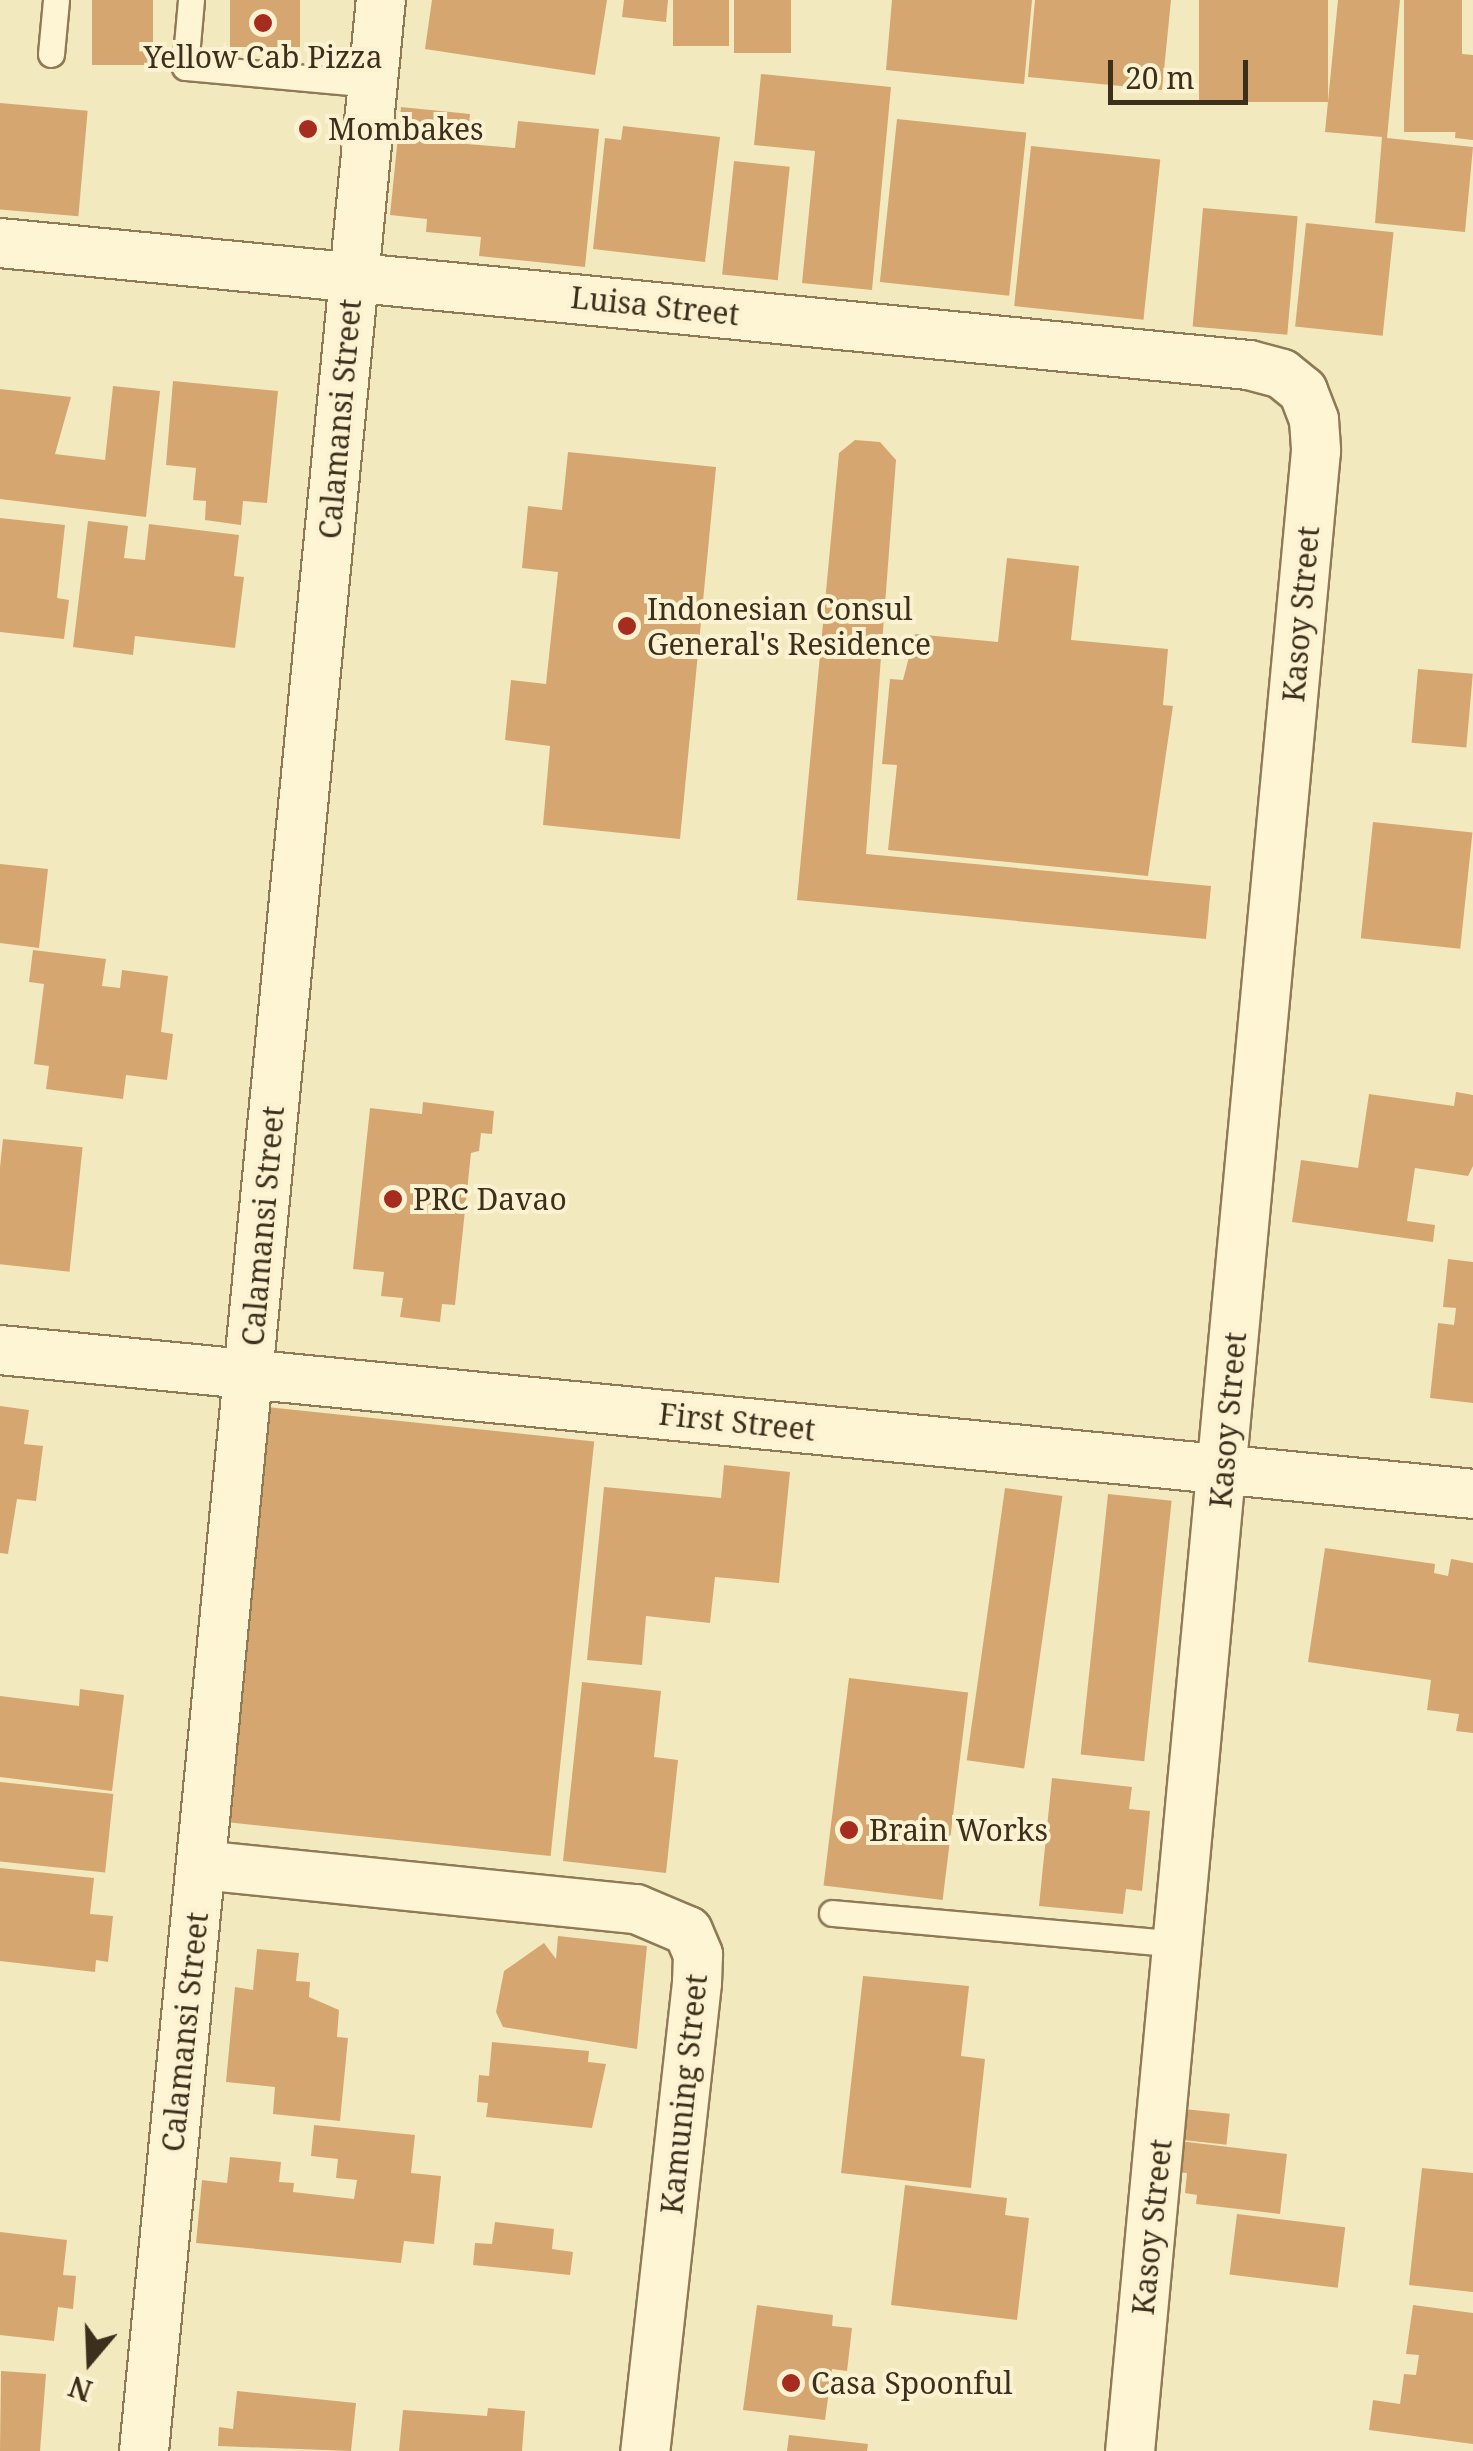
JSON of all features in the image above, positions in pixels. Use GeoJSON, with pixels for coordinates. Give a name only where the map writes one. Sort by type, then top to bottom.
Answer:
{"type":"FeatureCollection","features":[{"type":"Feature","properties":{"kind":"street","name":"Calamansi Street"},"geometry":{"type":"LineString","coordinates":[[144,2451],[381,0]]}},
{"type":"Feature","properties":{"kind":"street","name":"Luisa Street"},"geometry":{"type":"LineString","coordinates":[[0,243],[1249,366],[1282,374],[1303,391]]}},
{"type":"Feature","properties":{"kind":"street","name":"Kasoy Street"},"geometry":{"type":"LineString","coordinates":[[1130,2451],[1316,451],[1314,420],[1303,391]]}},
{"type":"Feature","properties":{"kind":"street","name":"First Street"},"geometry":{"type":"LineString","coordinates":[[0,1350],[1473,1494]]}},
{"type":"Feature","properties":{"kind":"street","name":"Kamuning Street"},"geometry":{"type":"LineString","coordinates":[[201,1865],[636,1909],[688,1931],[698,1955],[697,1983],[645,2451]]}},
{"type":"Feature","properties":{"kind":"lane"},"geometry":{"type":"LineString","coordinates":[[51,54],[56,0]]}},
{"type":"Feature","properties":{"kind":"lane"},"geometry":{"type":"LineString","coordinates":[[191,0],[184,67],[373,84]]}},
{"type":"Feature","properties":{"kind":"lane"},"geometry":{"type":"LineString","coordinates":[[832,1913],[1179,1944]]}},
{"type":"Feature","properties":{"kind":"building"},"geometry":{"type":"Polygon","coordinates":[[[92,0],[153,0],[153,65],[92,65],[92,0]]]}},
{"type":"Feature","properties":{"kind":"building","name":"Yellow Cab Pizza"},"geometry":{"type":"Polygon","coordinates":[[[230,0],[300,0],[300,47],[230,47],[230,0]]]}},
{"type":"Feature","properties":{"kind":"building"},"geometry":{"type":"Polygon","coordinates":[[[432,0],[607,0],[595,75],[425,49],[432,0]]]}},
{"type":"Feature","properties":{"kind":"building"},"geometry":{"type":"Polygon","coordinates":[[[624,0],[668,0],[666,22],[622,17],[624,0]]]}},
{"type":"Feature","properties":{"kind":"building"},"geometry":{"type":"Polygon","coordinates":[[[673,0],[729,0],[729,46],[673,46],[673,0]]]}},
{"type":"Feature","properties":{"kind":"building"},"geometry":{"type":"Polygon","coordinates":[[[734,0],[791,0],[791,53],[734,53],[734,0]]]}},
{"type":"Feature","properties":{"kind":"building"},"geometry":{"type":"Polygon","coordinates":[[[892,0],[1032,0],[1024,84],[886,70],[892,0]]]}},
{"type":"Feature","properties":{"kind":"building"},"geometry":{"type":"Polygon","coordinates":[[[1035,0],[1171,0],[1162,90],[1028,77],[1035,0]]]}},
{"type":"Feature","properties":{"kind":"building"},"geometry":{"type":"Polygon","coordinates":[[[1199,0],[1328,0],[1328,102],[1199,102],[1199,0]]]}},
{"type":"Feature","properties":{"kind":"building"},"geometry":{"type":"Polygon","coordinates":[[[1338,0],[1400,0],[1387,138],[1473,147],[1465,232],[1375,223],[1382,137],[1325,132],[1338,0]]]}},
{"type":"Feature","properties":{"kind":"building"},"geometry":{"type":"Polygon","coordinates":[[[1404,0],[1462,0],[1462,132],[1404,132],[1404,0]]]}},
{"type":"Feature","properties":{"kind":"building"},"geometry":{"type":"Polygon","coordinates":[[[1462,54],[1473,55],[1473,140],[1455,138],[1462,54]]]}},
{"type":"Feature","properties":{"kind":"building"},"geometry":{"type":"Polygon","coordinates":[[[761,74],[891,87],[872,290],[802,283],[815,151],[754,145],[761,74]]]}},
{"type":"Feature","properties":{"kind":"building"},"geometry":{"type":"Polygon","coordinates":[[[0,103],[88,111],[78,216],[0,209],[0,103]]]}},
{"type":"Feature","properties":{"kind":"building"},"geometry":{"type":"Polygon","coordinates":[[[401,107],[470,114],[467,144],[515,148],[518,121],[599,129],[585,267],[479,256],[481,237],[426,232],[427,219],[390,215],[401,107]]]}},
{"type":"Feature","properties":{"kind":"building"},"geometry":{"type":"Polygon","coordinates":[[[897,119],[1026,133],[1009,296],[880,282],[897,119]]]}},
{"type":"Feature","properties":{"kind":"building"},"geometry":{"type":"Polygon","coordinates":[[[623,126],[720,137],[705,262],[593,249],[605,138],[621,140],[623,126]]]}},
{"type":"Feature","properties":{"kind":"building"},"geometry":{"type":"Polygon","coordinates":[[[1031,146],[1160,160],[1143,320],[1014,306],[1031,146]]]}},
{"type":"Feature","properties":{"kind":"building"},"geometry":{"type":"Polygon","coordinates":[[[734,161],[790,167],[778,280],[722,274],[734,161]]]}},
{"type":"Feature","properties":{"kind":"building"},"geometry":{"type":"Polygon","coordinates":[[[1203,208],[1298,216],[1287,335],[1193,327],[1203,208]]]}},
{"type":"Feature","properties":{"kind":"building"},"geometry":{"type":"Polygon","coordinates":[[[1306,223],[1394,232],[1383,336],[1295,326],[1306,223]]]}},
{"type":"Feature","properties":{"kind":"building"},"geometry":{"type":"Polygon","coordinates":[[[173,381],[278,391],[267,503],[243,501],[241,525],[205,520],[206,501],[193,500],[196,468],[166,465],[173,381]]]}},
{"type":"Feature","properties":{"kind":"building"},"geometry":{"type":"Polygon","coordinates":[[[113,386],[160,391],[146,517],[0,499],[0,389],[71,397],[55,454],[105,460],[113,386]]]}},
{"type":"Feature","properties":{"kind":"building"},"geometry":{"type":"Polygon","coordinates":[[[855,440],[880,442],[896,460],[866,854],[1211,886],[1206,939],[797,900],[839,453],[855,440]]]}},
{"type":"Feature","properties":{"kind":"building","name":"Indonesian Consul General's Residence"},"geometry":{"type":"Polygon","coordinates":[[[568,452],[716,467],[680,839],[543,825],[550,746],[505,740],[511,680],[546,684],[558,572],[522,568],[528,506],[562,510],[568,452]]]}},
{"type":"Feature","properties":{"kind":"building"},"geometry":{"type":"Polygon","coordinates":[[[0,518],[65,525],[57,598],[69,600],[64,639],[0,632],[0,518]]]}},
{"type":"Feature","properties":{"kind":"building"},"geometry":{"type":"Polygon","coordinates":[[[88,521],[128,526],[124,558],[145,560],[149,524],[239,535],[234,576],[244,577],[235,648],[135,636],[133,655],[73,647],[88,521]]]}},
{"type":"Feature","properties":{"kind":"building"},"geometry":{"type":"Polygon","coordinates":[[[1007,558],[1079,566],[1071,640],[1168,649],[1163,705],[1173,706],[1148,876],[888,850],[897,765],[882,764],[890,679],[903,680],[915,634],[998,642],[1007,558]]]}},
{"type":"Feature","properties":{"kind":"building"},"geometry":{"type":"Polygon","coordinates":[[[1418,669],[1473,674],[1466,748],[1412,743],[1418,669]]]}},
{"type":"Feature","properties":{"kind":"building"},"geometry":{"type":"Polygon","coordinates":[[[1373,822],[1472,832],[1460,949],[1361,938],[1373,822]]]}},
{"type":"Feature","properties":{"kind":"building"},"geometry":{"type":"Polygon","coordinates":[[[0,864],[48,869],[39,948],[0,943],[0,864]]]}},
{"type":"Feature","properties":{"kind":"building"},"geometry":{"type":"Polygon","coordinates":[[[33,950],[106,959],[102,986],[120,988],[122,970],[168,976],[161,1032],[173,1034],[167,1080],[126,1075],[123,1099],[46,1089],[49,1066],[34,1064],[44,984],[29,982],[33,950]]]}},
{"type":"Feature","properties":{"kind":"building"},"geometry":{"type":"Polygon","coordinates":[[[1456,1092],[1473,1095],[1473,1166],[1468,1176],[1415,1168],[1407,1221],[1435,1225],[1433,1242],[1292,1222],[1301,1160],[1358,1168],[1369,1094],[1454,1106],[1456,1092]]]}},
{"type":"Feature","properties":{"kind":"building"},"geometry":{"type":"Polygon","coordinates":[[[423,1102],[494,1111],[492,1134],[481,1133],[479,1151],[471,1153],[455,1305],[442,1304],[440,1322],[400,1317],[403,1298],[381,1296],[384,1272],[353,1269],[370,1108],[422,1114],[423,1102]]]}},
{"type":"Feature","properties":{"kind":"building"},"geometry":{"type":"Polygon","coordinates":[[[3,1139],[83,1147],[69,1272],[0,1264],[3,1139]]]}},
{"type":"Feature","properties":{"kind":"building"},"geometry":{"type":"Polygon","coordinates":[[[1448,1259],[1473,1262],[1473,1403],[1430,1398],[1438,1323],[1454,1325],[1456,1308],[1443,1307],[1448,1259]]]}},
{"type":"Feature","properties":{"kind":"building"},"geometry":{"type":"Polygon","coordinates":[[[0,1406],[29,1410],[24,1444],[43,1446],[36,1501],[17,1499],[8,1554],[0,1553],[0,1406]]]}},
{"type":"Feature","properties":{"kind":"building"},"geometry":{"type":"Polygon","coordinates":[[[267,1407],[594,1441],[551,1856],[223,1822],[267,1407]]]}},
{"type":"Feature","properties":{"kind":"building"},"geometry":{"type":"Polygon","coordinates":[[[724,1465],[790,1472],[779,1583],[715,1577],[710,1623],[646,1616],[642,1665],[587,1660],[604,1487],[721,1498],[724,1465]]]}},
{"type":"Feature","properties":{"kind":"building"},"geometry":{"type":"Polygon","coordinates":[[[1005,1488],[1062,1496],[1024,1768],[967,1760],[1005,1488]]]}},
{"type":"Feature","properties":{"kind":"building"},"geometry":{"type":"Polygon","coordinates":[[[1108,1494],[1172,1501],[1144,1761],[1081,1755],[1108,1494]]]}},
{"type":"Feature","properties":{"kind":"building"},"geometry":{"type":"Polygon","coordinates":[[[1325,1548],[1435,1564],[1434,1573],[1448,1576],[1451,1559],[1473,1563],[1473,1733],[1456,1731],[1459,1714],[1427,1710],[1431,1680],[1308,1662],[1325,1548]]]}},
{"type":"Feature","properties":{"kind":"building"},"geometry":{"type":"Polygon","coordinates":[[[849,1678],[968,1693],[943,1900],[824,1885],[849,1678]]]}},
{"type":"Feature","properties":{"kind":"building"},"geometry":{"type":"Polygon","coordinates":[[[582,1682],[661,1691],[654,1757],[678,1760],[666,1873],[563,1861],[582,1682]]]}},
{"type":"Feature","properties":{"kind":"building"},"geometry":{"type":"Polygon","coordinates":[[[80,1689],[124,1695],[112,1791],[0,1777],[0,1696],[79,1706],[80,1689]]]}},
{"type":"Feature","properties":{"kind":"building"},"geometry":{"type":"Polygon","coordinates":[[[1052,1778],[1132,1787],[1129,1809],[1150,1811],[1142,1891],[1126,1889],[1123,1914],[1039,1906],[1052,1778]]]}},
{"type":"Feature","properties":{"kind":"building"},"geometry":{"type":"Polygon","coordinates":[[[0,1782],[113,1794],[105,1872],[0,1861],[0,1782]]]}},
{"type":"Feature","properties":{"kind":"building"},"geometry":{"type":"Polygon","coordinates":[[[0,1868],[94,1878],[90,1914],[113,1916],[108,1962],[96,1960],[95,1972],[0,1961],[0,1868]]]}},
{"type":"Feature","properties":{"kind":"building"},"geometry":{"type":"Polygon","coordinates":[[[558,1936],[647,1946],[637,2049],[503,2027],[496,2012],[504,1971],[544,1943],[556,1959],[558,1936]]]}},
{"type":"Feature","properties":{"kind":"building"},"geometry":{"type":"Polygon","coordinates":[[[257,1949],[299,1953],[296,1981],[310,1982],[309,1997],[339,2010],[337,2037],[348,2038],[340,2121],[273,2114],[275,2087],[226,2082],[235,1987],[253,1990],[257,1949]]]}},
{"type":"Feature","properties":{"kind":"building"},"geometry":{"type":"Polygon","coordinates":[[[863,1976],[969,1986],[961,2056],[985,2059],[971,2188],[841,2173],[863,1976]]]}},
{"type":"Feature","properties":{"kind":"building"},"geometry":{"type":"Polygon","coordinates":[[[492,2042],[589,2051],[588,2062],[606,2064],[592,2128],[486,2117],[488,2103],[477,2102],[479,2075],[489,2076],[492,2042]]]}},
{"type":"Feature","properties":{"kind":"building"},"geometry":{"type":"Polygon","coordinates":[[[1184,2109],[1230,2114],[1227,2145],[1181,2140],[1184,2109]]]}},
{"type":"Feature","properties":{"kind":"building"},"geometry":{"type":"Polygon","coordinates":[[[314,2125],[415,2135],[411,2173],[441,2176],[434,2244],[404,2241],[401,2263],[196,2243],[202,2180],[227,2183],[230,2157],[281,2162],[279,2182],[294,2183],[293,2192],[354,2199],[357,2180],[336,2178],[338,2159],[311,2156],[314,2125]]]}},
{"type":"Feature","properties":{"kind":"building"},"geometry":{"type":"Polygon","coordinates":[[[1179,2141],[1287,2154],[1280,2214],[1196,2204],[1197,2195],[1185,2193],[1187,2173],[1176,2172],[1179,2141]]]}},
{"type":"Feature","properties":{"kind":"building"},"geometry":{"type":"Polygon","coordinates":[[[1422,2168],[1473,2173],[1473,2292],[1409,2285],[1422,2168]]]}},
{"type":"Feature","properties":{"kind":"building"},"geometry":{"type":"Polygon","coordinates":[[[905,2185],[1007,2198],[1005,2215],[1029,2218],[1017,2320],[891,2305],[905,2185]]]}},
{"type":"Feature","properties":{"kind":"building"},"geometry":{"type":"Polygon","coordinates":[[[1237,2214],[1345,2227],[1338,2288],[1230,2275],[1237,2214]]]}},
{"type":"Feature","properties":{"kind":"building"},"geometry":{"type":"Polygon","coordinates":[[[495,2222],[554,2229],[552,2249],[573,2252],[570,2275],[473,2265],[475,2243],[492,2244],[495,2222]]]}},
{"type":"Feature","properties":{"kind":"building"},"geometry":{"type":"Polygon","coordinates":[[[0,2232],[67,2240],[63,2275],[76,2276],[73,2309],[58,2307],[54,2341],[0,2335],[0,2232]]]}},
{"type":"Feature","properties":{"kind":"building"},"geometry":{"type":"Polygon","coordinates":[[[757,2305],[833,2315],[832,2326],[852,2328],[847,2371],[832,2369],[825,2420],[743,2410],[757,2305]]]}},
{"type":"Feature","properties":{"kind":"building"},"geometry":{"type":"Polygon","coordinates":[[[1413,2305],[1473,2313],[1473,2444],[1369,2430],[1373,2400],[1400,2404],[1404,2374],[1416,2375],[1419,2355],[1406,2354],[1413,2305]]]}},
{"type":"Feature","properties":{"kind":"building"},"geometry":{"type":"Polygon","coordinates":[[[1,2371],[46,2374],[40,2451],[0,2451],[1,2371]]]}},
{"type":"Feature","properties":{"kind":"building"},"geometry":{"type":"Polygon","coordinates":[[[237,2391],[356,2403],[351,2451],[218,2446],[219,2427],[233,2429],[237,2391]]]}},
{"type":"Feature","properties":{"kind":"building"},"geometry":{"type":"Polygon","coordinates":[[[488,2408],[525,2411],[522,2451],[399,2451],[403,2410],[487,2416],[488,2408]]]}},
{"type":"Feature","properties":{"kind":"building"},"geometry":{"type":"Polygon","coordinates":[[[789,2435],[868,2444],[867,2451],[787,2451],[789,2435]]]}},
{"type":"Feature","properties":{"kind":"place","name":"Yellow Cab Pizza"},"geometry":{"type":"Point","coordinates":[263,23]}},
{"type":"Feature","properties":{"kind":"place","name":"Mombakes"},"geometry":{"type":"Point","coordinates":[308,129]}},
{"type":"Feature","properties":{"kind":"place","name":"Indonesian Consul General's Residence"},"geometry":{"type":"Point","coordinates":[627,626]}},
{"type":"Feature","properties":{"kind":"place","name":"PRC Davao"},"geometry":{"type":"Point","coordinates":[393,1199]}},
{"type":"Feature","properties":{"kind":"place","name":"Brain Works"},"geometry":{"type":"Point","coordinates":[849,1830]}},
{"type":"Feature","properties":{"kind":"place","name":"Casa Spoonful"},"geometry":{"type":"Point","coordinates":[791,2383]}}]}
